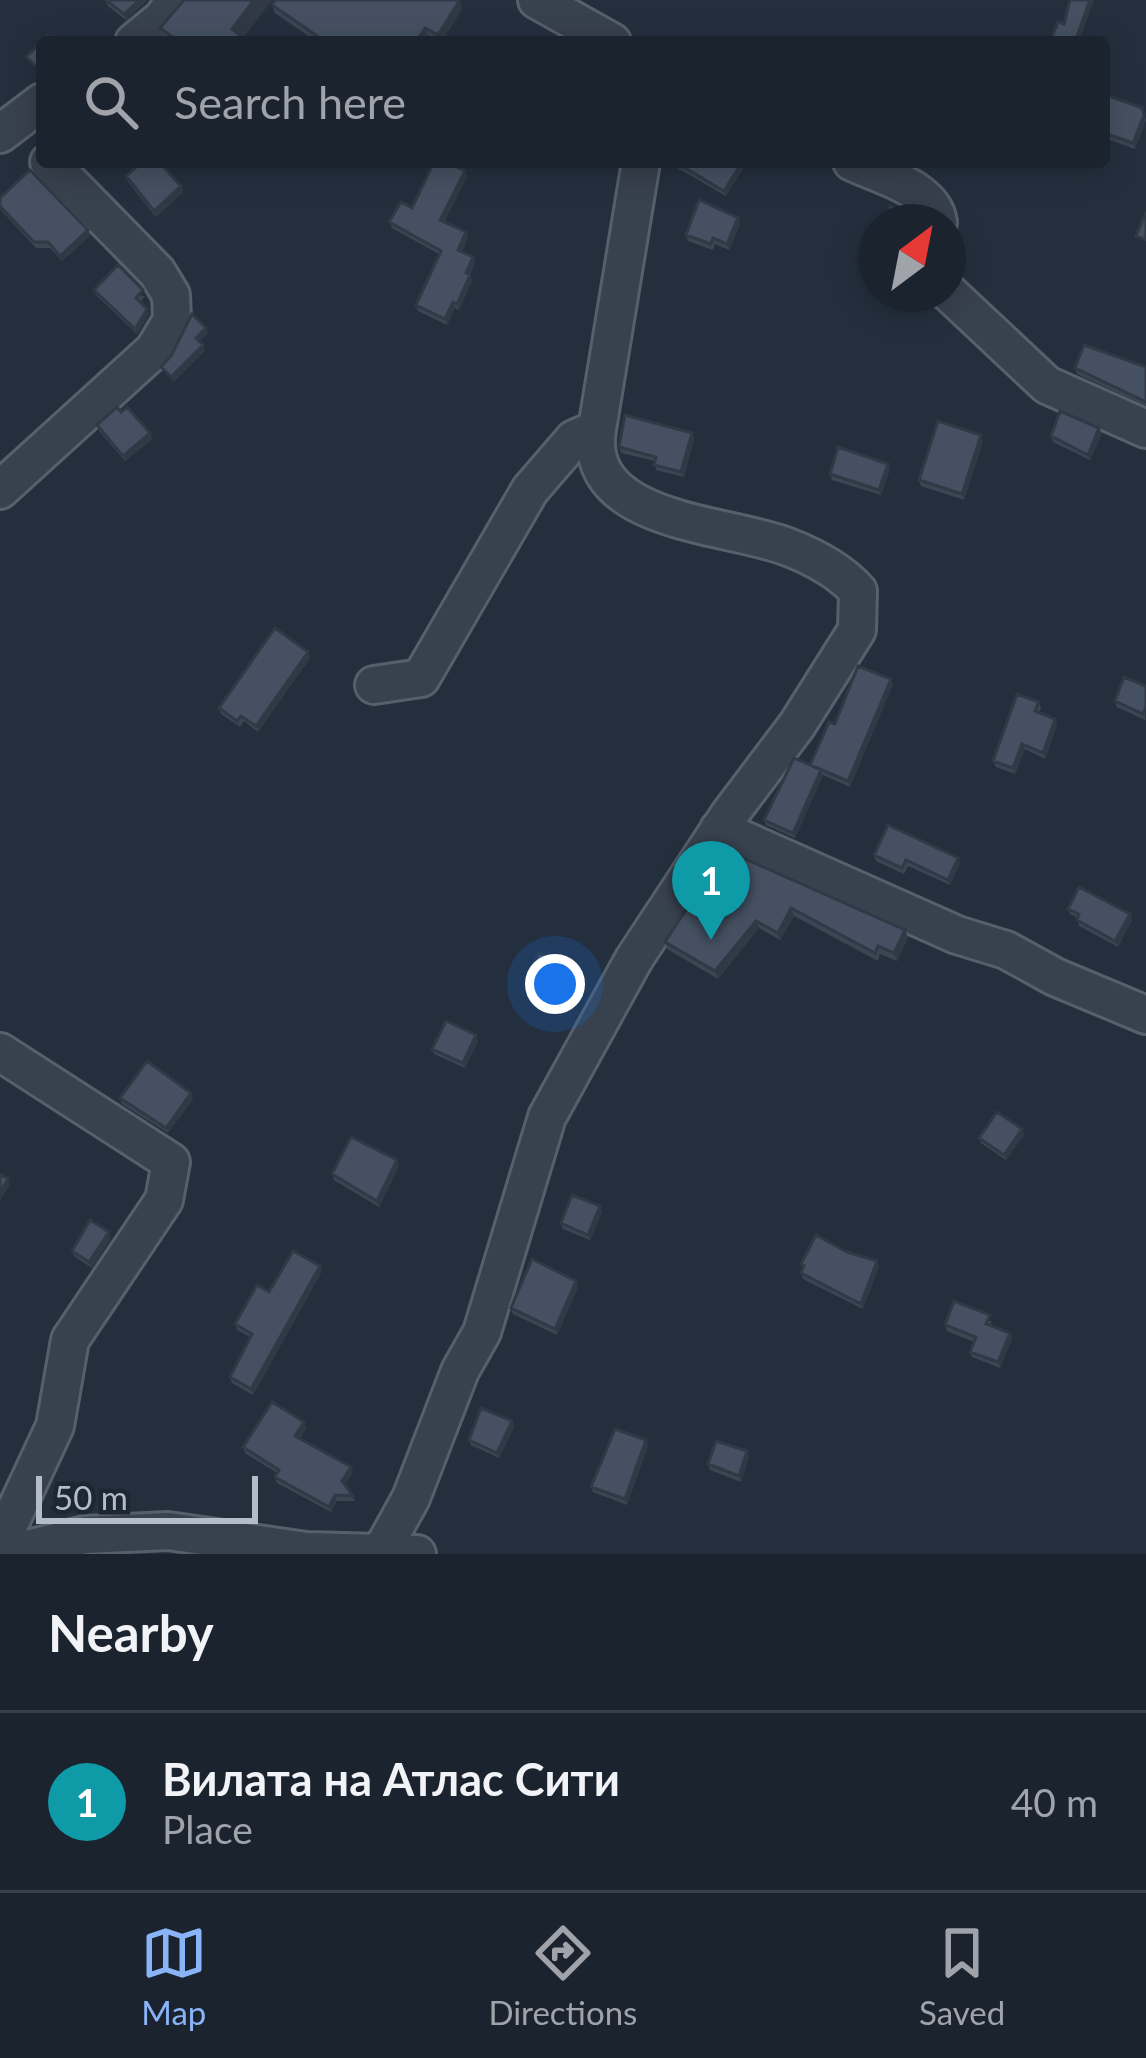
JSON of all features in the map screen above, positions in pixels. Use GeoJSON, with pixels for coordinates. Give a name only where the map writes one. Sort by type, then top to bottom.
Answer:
{"type":"FeatureCollection","features":[{"type":"Feature","properties":{"kind":"street"},"geometry":{"type":"LineString","coordinates":[[141,36],[175,0]]}},
{"type":"Feature","properties":{"kind":"street"},"geometry":{"type":"LineString","coordinates":[[537,0],[601,36]]}},
{"type":"Feature","properties":{"kind":"street"},"geometry":{"type":"LineString","coordinates":[[0,134],[36,107]]}},
{"type":"Feature","properties":{"kind":"street"},"geometry":{"type":"LineString","coordinates":[[0,490],[154,350],[172,320],[171,295],[157,272],[55,168]]}},
{"type":"Feature","properties":{"kind":"street"},"geometry":{"type":"LineString","coordinates":[[380,1553],[410,1498],[460,1371],[482,1332],[547,1117],[634,959],[856,630],[858,591],[842,574],[788,547],[703,528],[626,496],[599,469],[594,447],[640,168]]}},
{"type":"Feature","properties":{"kind":"street"},"geometry":{"type":"LineString","coordinates":[[864,168],[931,204]]}},
{"type":"Feature","properties":{"kind":"street"},"geometry":{"type":"LineString","coordinates":[[966,309],[1047,385],[1146,429]]}},
{"type":"Feature","properties":{"kind":"street"},"geometry":{"type":"LineString","coordinates":[[374,686],[421,677],[530,490],[574,439],[597,429]]}},
{"type":"Feature","properties":{"kind":"street"},"geometry":{"type":"LineString","coordinates":[[719,830],[940,928],[1006,950],[1055,977],[1146,1015]]}},
{"type":"Feature","properties":{"kind":"street"},"geometry":{"type":"LineString","coordinates":[[0,1052],[171,1162],[164,1200],[70,1340],[55,1426],[0,1544]]}},
{"type":"Feature","properties":{"kind":"street"},"geometry":{"type":"LineString","coordinates":[[7,1554],[85,1535],[168,1532],[307,1551],[417,1554]]}},
{"type":"Feature","properties":{"kind":"building"},"geometry":{"type":"Polygon","coordinates":[[[106,0],[140,0],[124,14],[106,0]]]}},
{"type":"Feature","properties":{"kind":"building"},"geometry":{"type":"Polygon","coordinates":[[[184,0],[254,0],[232,29],[239,36],[171,36],[160,28],[184,0]]]}},
{"type":"Feature","properties":{"kind":"building"},"geometry":{"type":"Polygon","coordinates":[[[275,0],[459,1],[438,35],[425,28],[420,36],[317,36],[272,5],[275,0]]]}},
{"type":"Feature","properties":{"kind":"building"},"geometry":{"type":"Polygon","coordinates":[[[1070,0],[1090,0],[1077,36],[1052,36],[1058,22],[1064,24],[1070,0]]]}},
{"type":"Feature","properties":{"kind":"building"},"geometry":{"type":"Polygon","coordinates":[[[36,47],[36,66],[26,57],[36,47]]]}},
{"type":"Feature","properties":{"kind":"building"},"geometry":{"type":"Polygon","coordinates":[[[1110,96],[1142,108],[1144,115],[1133,143],[1110,135],[1110,96]]]}},
{"type":"Feature","properties":{"kind":"building"},"geometry":{"type":"Polygon","coordinates":[[[135,168],[164,168],[181,186],[154,211],[126,176],[135,168]]]}},
{"type":"Feature","properties":{"kind":"building"},"geometry":{"type":"Polygon","coordinates":[[[431,168],[465,171],[440,220],[466,232],[458,250],[473,257],[457,304],[453,302],[445,319],[416,305],[441,251],[389,222],[401,202],[412,208],[431,168]]]}},
{"type":"Feature","properties":{"kind":"building"},"geometry":{"type":"Polygon","coordinates":[[[685,168],[738,168],[724,191],[685,168]]]}},
{"type":"Feature","properties":{"kind":"building"},"geometry":{"type":"Polygon","coordinates":[[[30,170],[88,230],[60,256],[48,242],[34,242],[0,206],[0,198],[30,170]]]}},
{"type":"Feature","properties":{"kind":"building"},"geometry":{"type":"Polygon","coordinates":[[[699,200],[738,218],[727,244],[686,235],[699,200]]]}},
{"type":"Feature","properties":{"kind":"building"},"geometry":{"type":"Polygon","coordinates":[[[1146,212],[1146,240],[1136,236],[1146,212]]]}},
{"type":"Feature","properties":{"kind":"building"},"geometry":{"type":"Polygon","coordinates":[[[118,265],[143,290],[136,298],[147,309],[135,329],[94,290],[118,265]]]}},
{"type":"Feature","properties":{"kind":"building"},"geometry":{"type":"Polygon","coordinates":[[[192,314],[206,328],[196,338],[203,345],[171,377],[161,367],[192,314]]]}},
{"type":"Feature","properties":{"kind":"building"},"geometry":{"type":"Polygon","coordinates":[[[1084,345],[1146,367],[1146,402],[1075,368],[1084,345]]]}},
{"type":"Feature","properties":{"kind":"building"},"geometry":{"type":"Polygon","coordinates":[[[117,407],[121,412],[127,407],[150,433],[123,456],[97,425],[117,407]]]}},
{"type":"Feature","properties":{"kind":"building"},"geometry":{"type":"Polygon","coordinates":[[[1060,411],[1099,428],[1088,455],[1051,436],[1060,411]]]}},
{"type":"Feature","properties":{"kind":"building"},"geometry":{"type":"Polygon","coordinates":[[[625,415],[692,433],[681,472],[654,465],[656,457],[619,447],[625,415]]]}},
{"type":"Feature","properties":{"kind":"building"},"geometry":{"type":"Polygon","coordinates":[[[938,421],[981,435],[962,494],[919,480],[938,421]]]}},
{"type":"Feature","properties":{"kind":"building"},"geometry":{"type":"Polygon","coordinates":[[[838,447],[888,464],[879,490],[830,474],[838,447]]]}},
{"type":"Feature","properties":{"kind":"building"},"geometry":{"type":"Polygon","coordinates":[[[275,628],[308,652],[256,726],[241,716],[237,721],[219,708],[275,628]]]}},
{"type":"Feature","properties":{"kind":"building"},"geometry":{"type":"Polygon","coordinates":[[[858,666],[891,679],[848,781],[810,765],[829,722],[835,724],[858,666]]]}},
{"type":"Feature","properties":{"kind":"building"},"geometry":{"type":"Polygon","coordinates":[[[1124,677],[1146,686],[1143,714],[1115,701],[1124,677]]]}},
{"type":"Feature","properties":{"kind":"building"},"geometry":{"type":"Polygon","coordinates":[[[1017,694],[1039,702],[1035,711],[1055,719],[1043,753],[1022,744],[1013,768],[993,761],[1017,694]]]}},
{"type":"Feature","properties":{"kind":"building"},"geometry":{"type":"Polygon","coordinates":[[[794,758],[821,770],[793,833],[764,820],[794,758]]]}},
{"type":"Feature","properties":{"kind":"building"},"geometry":{"type":"Polygon","coordinates":[[[888,825],[958,858],[948,880],[906,860],[902,868],[874,855],[888,825]]]}},
{"type":"Feature","properties":{"kind":"building"},"geometry":{"type":"Polygon","coordinates":[[[734,854],[905,930],[894,953],[878,946],[875,953],[791,908],[778,933],[756,921],[715,971],[665,942],[708,876],[718,882],[734,854]]]}},
{"type":"Feature","properties":{"kind":"building"},"geometry":{"type":"Polygon","coordinates":[[[1079,887],[1130,914],[1115,941],[1077,920],[1079,914],[1068,909],[1079,887]]]}},
{"type":"Feature","properties":{"kind":"building"},"geometry":{"type":"Polygon","coordinates":[[[539,953],[569,967],[558,991],[528,977],[539,953]]]}},
{"type":"Feature","properties":{"kind":"building"},"geometry":{"type":"Polygon","coordinates":[[[446,1021],[476,1035],[463,1063],[432,1049],[446,1021]]]}},
{"type":"Feature","properties":{"kind":"building"},"geometry":{"type":"Polygon","coordinates":[[[147,1061],[191,1093],[166,1128],[120,1098],[147,1061]]]}},
{"type":"Feature","properties":{"kind":"building"},"geometry":{"type":"Polygon","coordinates":[[[997,1112],[1022,1129],[1004,1155],[979,1138],[997,1112]]]}},
{"type":"Feature","properties":{"kind":"building"},"geometry":{"type":"Polygon","coordinates":[[[351,1137],[397,1160],[377,1201],[332,1174],[351,1137]]]}},
{"type":"Feature","properties":{"kind":"building"},"geometry":{"type":"Polygon","coordinates":[[[572,1195],[600,1206],[588,1235],[561,1223],[572,1195]]]}},
{"type":"Feature","properties":{"kind":"building"},"geometry":{"type":"Polygon","coordinates":[[[90,1220],[109,1232],[89,1262],[72,1251],[90,1220]]]}},
{"type":"Feature","properties":{"kind":"building"},"geometry":{"type":"Polygon","coordinates":[[[816,1235],[877,1261],[861,1304],[801,1273],[816,1235]]]}},
{"type":"Feature","properties":{"kind":"building"},"geometry":{"type":"Polygon","coordinates":[[[293,1251],[320,1266],[251,1389],[230,1377],[252,1334],[235,1324],[257,1285],[269,1292],[293,1251]]]}},
{"type":"Feature","properties":{"kind":"building"},"geometry":{"type":"Polygon","coordinates":[[[532,1259],[576,1281],[555,1329],[511,1308],[532,1259]]]}},
{"type":"Feature","properties":{"kind":"building"},"geometry":{"type":"Polygon","coordinates":[[[954,1301],[990,1315],[986,1324],[1010,1333],[998,1362],[970,1352],[976,1337],[945,1325],[954,1301]]]}},
{"type":"Feature","properties":{"kind":"building"},"geometry":{"type":"Polygon","coordinates":[[[272,1402],[304,1422],[295,1436],[351,1467],[342,1481],[353,1496],[335,1495],[329,1507],[275,1477],[279,1470],[243,1447],[272,1402]]]}},
{"type":"Feature","properties":{"kind":"building"},"geometry":{"type":"Polygon","coordinates":[[[481,1408],[512,1421],[497,1453],[469,1440],[481,1408]]]}},
{"type":"Feature","properties":{"kind":"building"},"geometry":{"type":"Polygon","coordinates":[[[615,1429],[646,1440],[625,1499],[591,1487],[615,1429]]]}},
{"type":"Feature","properties":{"kind":"building"},"geometry":{"type":"Polygon","coordinates":[[[716,1441],[747,1451],[739,1476],[708,1464],[716,1441]]]}},
{"type":"Feature","properties":{"kind":"place","name":"Вилата на Атлас Сити"},"geometry":{"type":"Point","coordinates":[711,940]}}]}
